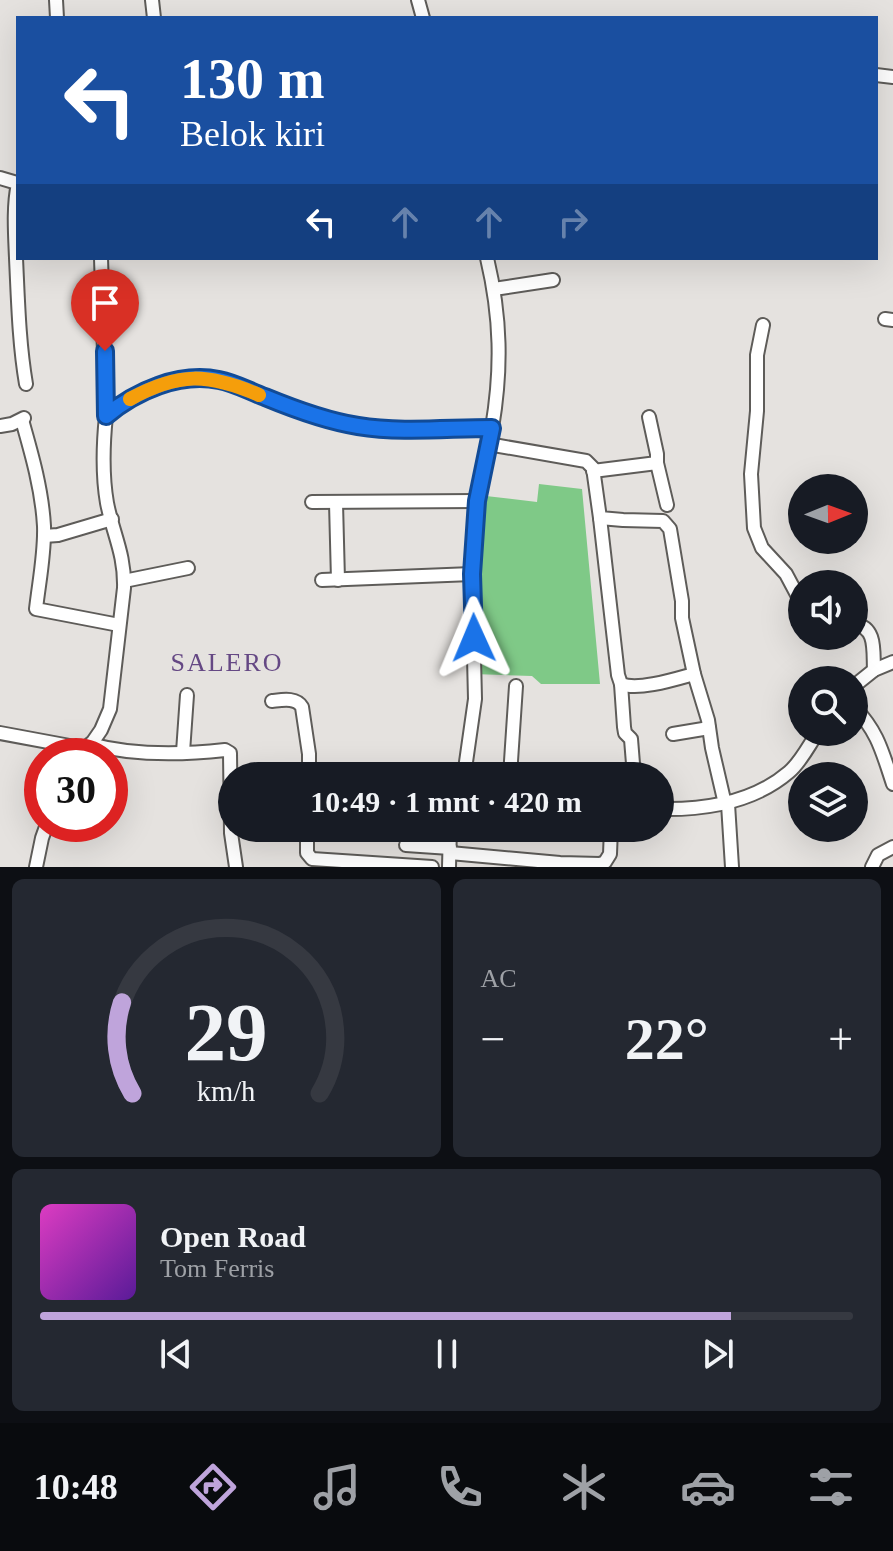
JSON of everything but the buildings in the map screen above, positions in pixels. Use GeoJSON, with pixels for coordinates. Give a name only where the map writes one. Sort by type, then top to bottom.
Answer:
{"type":"FeatureCollection","features":[{"type":"Feature","properties":{"kind":"street"},"geometry":{"type":"LineString","coordinates":[[16,209],[16,246]]}},
{"type":"Feature","properties":{"kind":"street"},"geometry":{"type":"LineString","coordinates":[[17,260],[26,384]]}},
{"type":"Feature","properties":{"kind":"street"},"geometry":{"type":"LineString","coordinates":[[95,738],[110,709],[125,567],[107,502],[103,455],[106,416],[101,260]]}},
{"type":"Feature","properties":{"kind":"street"},"geometry":{"type":"LineString","coordinates":[[466,762],[475,699],[472,574],[477,501],[492,428],[500,362],[494,289],[487,260]]}},
{"type":"Feature","properties":{"kind":"street"},"geometry":{"type":"LineString","coordinates":[[494,289],[553,280]]}},
{"type":"Feature","properties":{"kind":"street"},"geometry":{"type":"LineString","coordinates":[[763,325],[757,355],[757,411],[751,474],[754,528],[762,548],[788,578]]}},
{"type":"Feature","properties":{"kind":"street"},"geometry":{"type":"LineString","coordinates":[[106,416],[129,400],[166,382],[201,378],[234,384],[320,417],[357,426],[386,429],[492,428]]}},
{"type":"Feature","properties":{"kind":"street"},"geometry":{"type":"LineString","coordinates":[[649,417],[667,505]]}},
{"type":"Feature","properties":{"kind":"street"},"geometry":{"type":"LineString","coordinates":[[0,426],[23,419],[34,464],[44,536],[36,609],[119,625]]}},
{"type":"Feature","properties":{"kind":"street"},"geometry":{"type":"LineString","coordinates":[[488,444],[590,464],[600,518],[624,727],[631,739],[633,762]]}},
{"type":"Feature","properties":{"kind":"street"},"geometry":{"type":"LineString","coordinates":[[593,471],[657,463]]}},
{"type":"Feature","properties":{"kind":"street"},"geometry":{"type":"LineString","coordinates":[[312,502],[477,501]]}},
{"type":"Feature","properties":{"kind":"street"},"geometry":{"type":"LineString","coordinates":[[336,503],[338,580]]}},
{"type":"Feature","properties":{"kind":"street"},"geometry":{"type":"LineString","coordinates":[[600,518],[663,521],[670,529],[682,618],[727,804],[732,867]]}},
{"type":"Feature","properties":{"kind":"street"},"geometry":{"type":"LineString","coordinates":[[44,536],[58,535],[112,519]]}},
{"type":"Feature","properties":{"kind":"street"},"geometry":{"type":"LineString","coordinates":[[124,581],[188,568]]}},
{"type":"Feature","properties":{"kind":"street"},"geometry":{"type":"LineString","coordinates":[[322,580],[472,574]]}},
{"type":"Feature","properties":{"kind":"street"},"geometry":{"type":"LineString","coordinates":[[868,630],[871,633],[874,670]]}},
{"type":"Feature","properties":{"kind":"street"},"geometry":{"type":"LineString","coordinates":[[868,675],[893,662]]}},
{"type":"Feature","properties":{"kind":"street"},"geometry":{"type":"LineString","coordinates":[[621,684],[627,687],[694,674]]}},
{"type":"Feature","properties":{"kind":"street"},"geometry":{"type":"LineString","coordinates":[[511,762],[516,686]]}},
{"type":"Feature","properties":{"kind":"street"},"geometry":{"type":"LineString","coordinates":[[183,752],[187,695]]}},
{"type":"Feature","properties":{"kind":"street"},"geometry":{"type":"LineString","coordinates":[[272,701],[292,700],[300,703],[309,762]]}},
{"type":"Feature","properties":{"kind":"street"},"geometry":{"type":"LineString","coordinates":[[868,723],[879,742],[893,784]]}},
{"type":"Feature","properties":{"kind":"street"},"geometry":{"type":"LineString","coordinates":[[673,734],[709,728]]}},
{"type":"Feature","properties":{"kind":"street"},"geometry":{"type":"LineString","coordinates":[[0,733],[25,738]]}},
{"type":"Feature","properties":{"kind":"street"},"geometry":{"type":"LineString","coordinates":[[674,809],[727,804],[763,789],[788,774],[809,746]]}},
{"type":"Feature","properties":{"kind":"street"},"geometry":{"type":"LineString","coordinates":[[128,752],[225,750],[230,753],[231,833],[236,867]]}},
{"type":"Feature","properties":{"kind":"street"},"geometry":{"type":"LineString","coordinates":[[36,867],[41,842]]}},
{"type":"Feature","properties":{"kind":"street"},"geometry":{"type":"LineString","coordinates":[[307,842],[307,853],[312,859],[432,867]]}},
{"type":"Feature","properties":{"kind":"street"},"geometry":{"type":"LineString","coordinates":[[449,867],[450,842]]}},
{"type":"Feature","properties":{"kind":"street"},"geometry":{"type":"LineString","coordinates":[[406,845],[532,864],[578,865],[605,862],[610,854],[610,842]]}},
{"type":"Feature","properties":{"kind":"street"},"geometry":{"type":"LineString","coordinates":[[872,867],[878,855],[893,847]]}},
{"type":"Feature","properties":{"kind":"green space"},"geometry":{"type":"Polygon","coordinates":[[[539,484],[582,489],[600,684],[541,684],[532,676],[473,674],[478,548],[486,496],[537,502],[539,484]]]}},
{"type":"Feature","properties":{"kind":"slow traffic"},"geometry":{"type":"LineString","coordinates":[[130,399],[166,382],[188,379],[216,379],[259,395]]}},
{"type":"Feature","properties":{"kind":"district","name":"SALERO"},"geometry":{"type":"Point","coordinates":[227,662]}},
{"type":"Feature","properties":{"kind":"route"},"geometry":{"type":"LineString","coordinates":[[105,351],[106,416],[117,407],[166,382],[201,378],[234,384],[320,417],[357,426],[386,429],[492,428],[477,501],[472,574],[474,638]]}}]}
